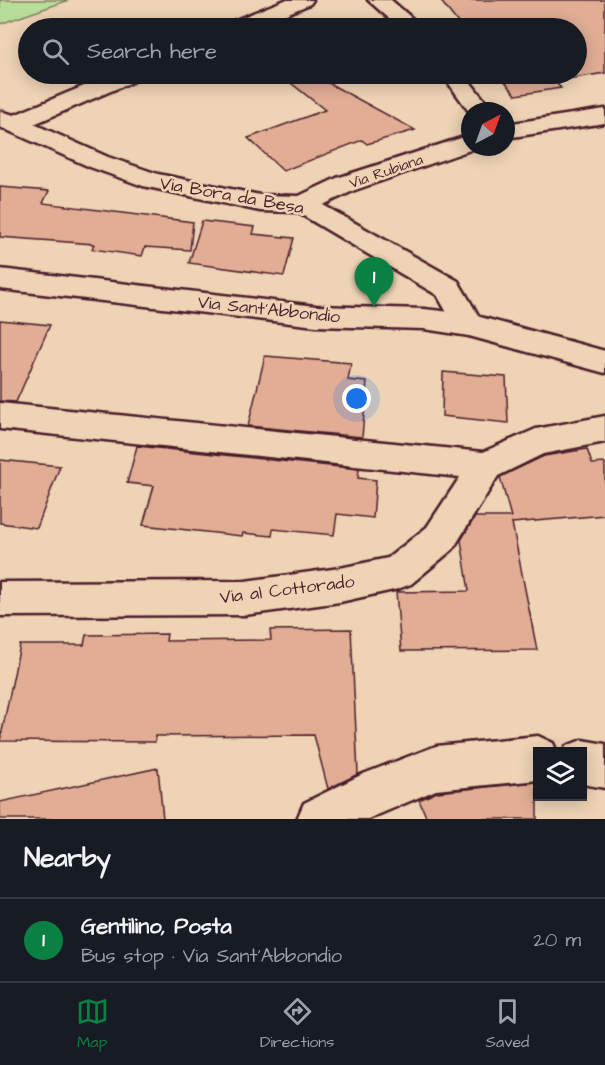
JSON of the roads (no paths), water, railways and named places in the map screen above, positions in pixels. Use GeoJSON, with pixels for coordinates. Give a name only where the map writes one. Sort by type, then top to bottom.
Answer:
{"type":"FeatureCollection","features":[{"type":"Feature","properties":{"kind":"street"},"geometry":{"type":"LineString","coordinates":[[260,18],[303,0]]}},
{"type":"Feature","properties":{"kind":"street"},"geometry":{"type":"LineString","coordinates":[[378,0],[400,18]]}},
{"type":"Feature","properties":{"kind":"street"},"geometry":{"type":"LineString","coordinates":[[7,121],[105,84]]}},
{"type":"Feature","properties":{"kind":"street"},"geometry":{"type":"LineString","coordinates":[[461,84],[474,102]]}},
{"type":"Feature","properties":{"kind":"street"},"geometry":{"type":"LineString","coordinates":[[515,130],[605,116]]}},
{"type":"Feature","properties":{"kind":"street","name":"Via Bora da Besa"},"geometry":{"type":"LineString","coordinates":[[7,121],[99,162],[152,180],[260,203],[303,204],[448,288],[469,325]]}},
{"type":"Feature","properties":{"kind":"street","name":"Via Rubiana"},"geometry":{"type":"LineString","coordinates":[[303,204],[346,184],[461,145]]}},
{"type":"Feature","properties":{"kind":"street","name":"Via Sant'Abbondio"},"geometry":{"type":"LineString","coordinates":[[0,279],[316,316],[424,319],[469,325],[605,362]]}},
{"type":"Feature","properties":{"kind":"street"},"geometry":{"type":"LineString","coordinates":[[0,416],[486,466],[536,442],[605,429]]}},
{"type":"Feature","properties":{"kind":"street","name":"Via al Cottorado"},"geometry":{"type":"LineString","coordinates":[[0,599],[244,598],[340,585],[398,572],[440,538],[486,466]]}},
{"type":"Feature","properties":{"kind":"street"},"geometry":{"type":"LineString","coordinates":[[320,819],[370,804],[436,768],[533,758]]}},
{"type":"Feature","properties":{"kind":"street"},"geometry":{"type":"LineString","coordinates":[[587,763],[605,766]]}},
{"type":"Feature","properties":{"kind":"place","name":"Gentilino, Posta"},"geometry":{"type":"Point","coordinates":[374,307]}}]}
